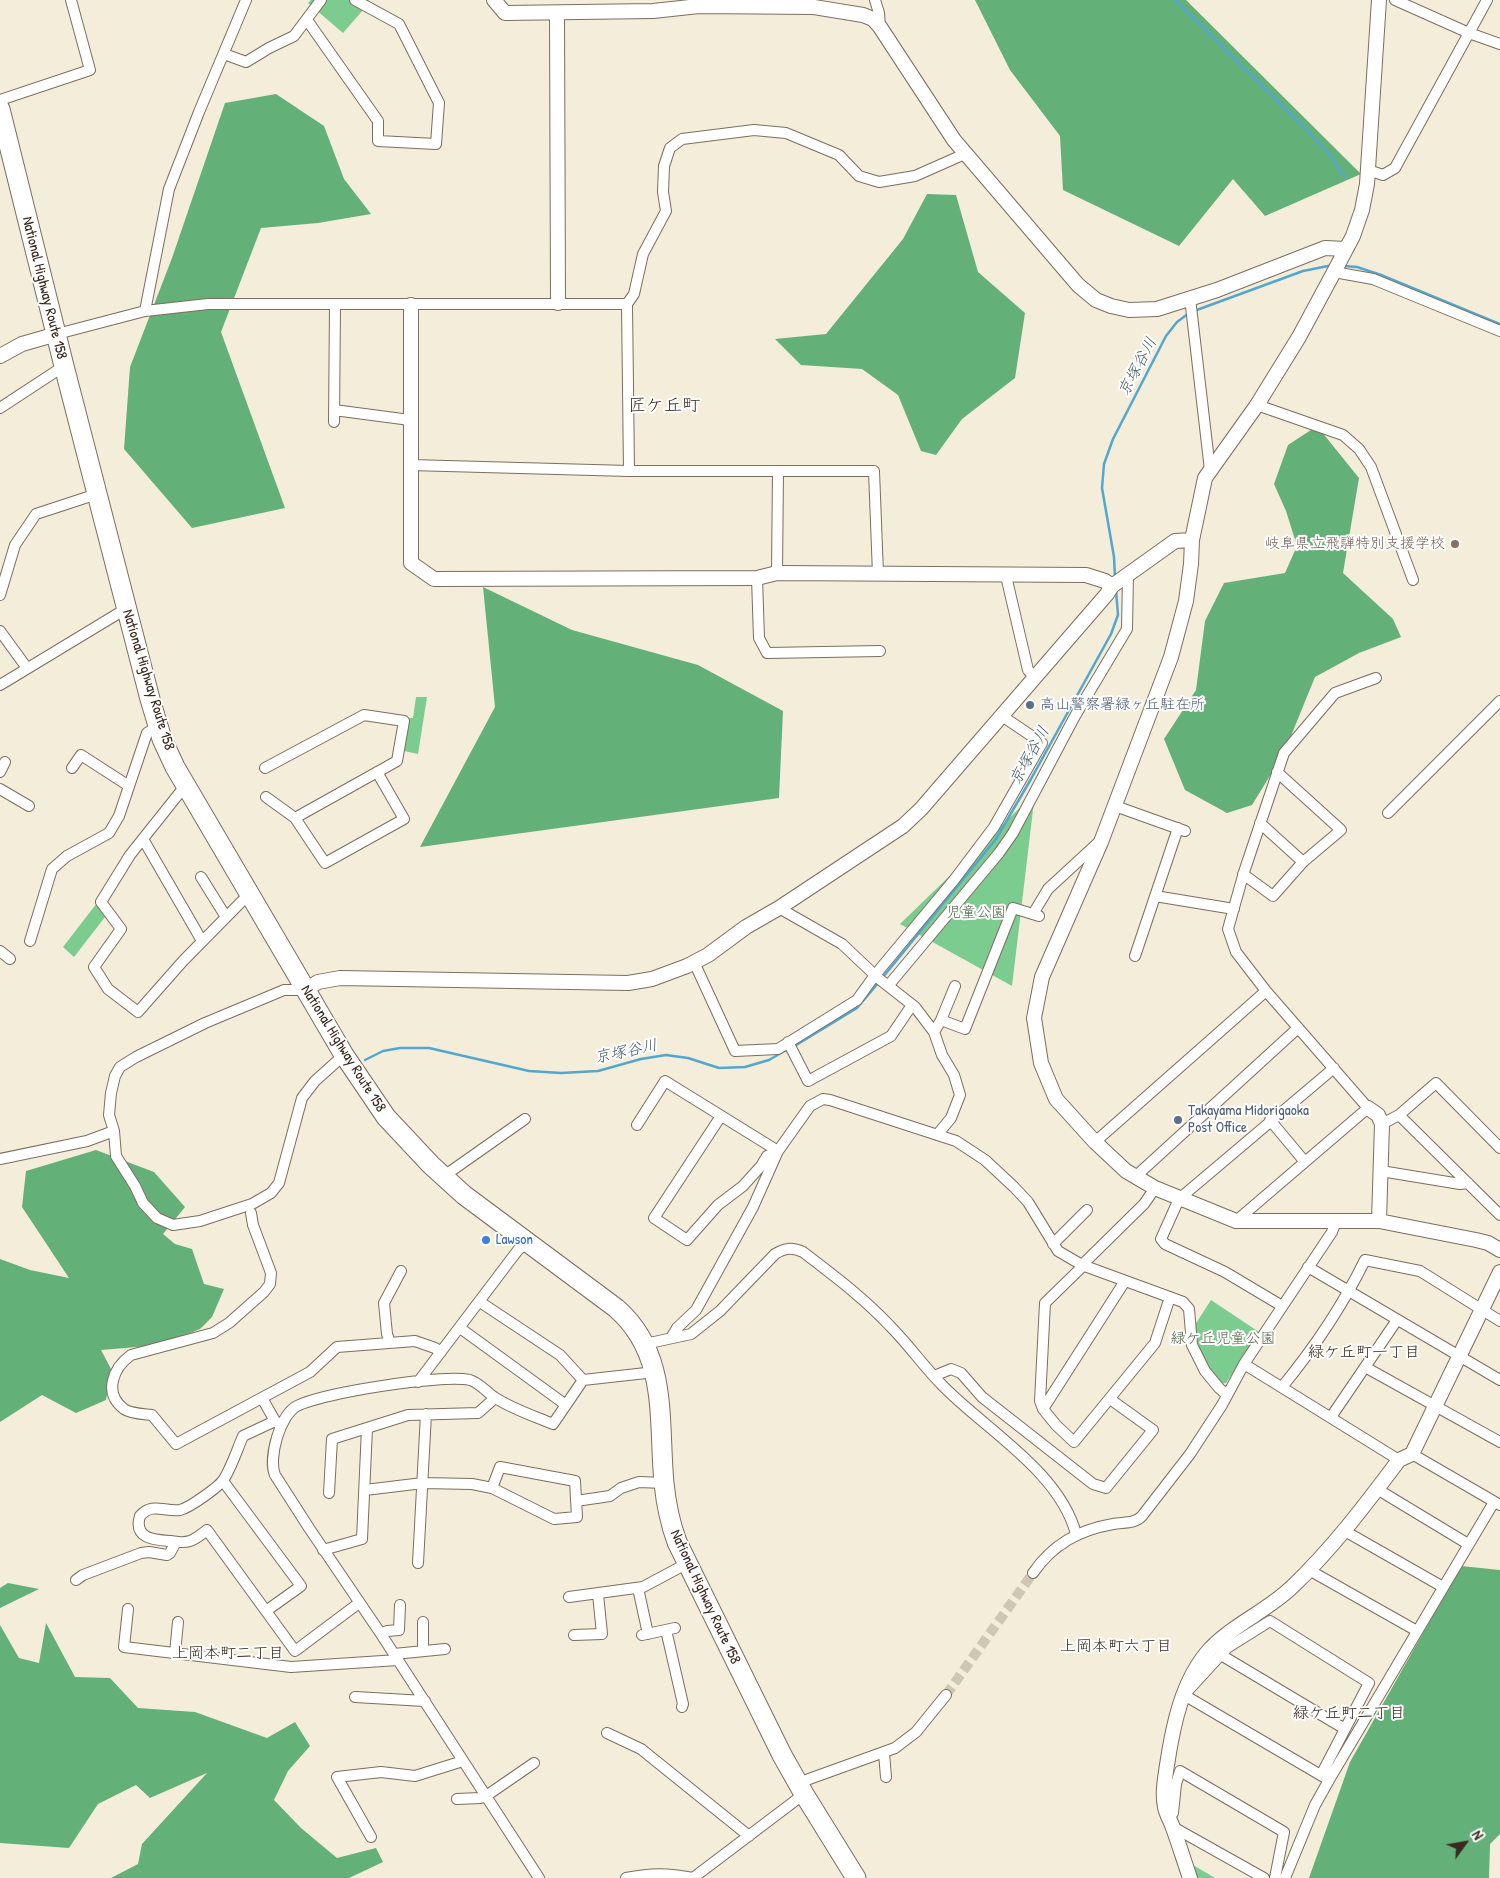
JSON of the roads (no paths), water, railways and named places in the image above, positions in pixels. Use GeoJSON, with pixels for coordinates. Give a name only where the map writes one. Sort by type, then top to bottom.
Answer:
{"type":"FeatureCollection","features":[{"type":"Feature","properties":{"kind":"highway","name":"National Highway Route 158"},"geometry":{"type":"LineString","coordinates":[[0,109],[3,136],[127,610],[158,726],[175,767],[344,1055],[386,1117],[403,1136],[464,1194],[592,1289],[633,1324],[645,1344],[655,1372],[658,1386],[664,1483],[672,1529],[686,1564],[801,1789],[856,1878]]}},
{"type":"Feature","properties":{"kind":"street"},"geometry":{"type":"LineString","coordinates":[[0,100],[90,70],[71,0]]}},
{"type":"Feature","properties":{"kind":"street"},"geometry":{"type":"LineString","coordinates":[[145,311],[169,189],[246,0]]}},
{"type":"Feature","properties":{"kind":"street"},"geometry":{"type":"LineString","coordinates":[[307,20],[378,122],[378,141],[436,144],[439,104],[399,24],[356,0]]}},
{"type":"Feature","properties":{"kind":"street"},"geometry":{"type":"LineString","coordinates":[[494,0],[505,13],[653,11],[699,3],[814,3],[863,15],[873,19],[880,27],[954,140],[1078,285],[1096,300],[1129,310],[1157,309],[1325,248],[1340,261],[1373,279],[1500,331]]}},
{"type":"Feature","properties":{"kind":"street"},"geometry":{"type":"LineString","coordinates":[[874,0],[879,13],[880,27]]}},
{"type":"Feature","properties":{"kind":"street"},"geometry":{"type":"LineString","coordinates":[[1379,0],[1368,170],[1362,210],[1353,236],[1298,337],[1258,405],[1205,478],[1192,540],[1186,601],[1171,657],[1102,840],[1042,977],[1034,1018],[1040,1063],[1056,1100],[1095,1142],[1126,1171],[1155,1188],[1236,1221],[1379,1222],[1476,1240],[1488,1243],[1500,1250]]}},
{"type":"Feature","properties":{"kind":"street"},"geometry":{"type":"LineString","coordinates":[[1395,0],[1469,33],[1500,44]]}},
{"type":"Feature","properties":{"kind":"street"},"geometry":{"type":"LineString","coordinates":[[1368,170],[1383,174],[1395,168],[1487,0]]}},
{"type":"Feature","properties":{"kind":"street"},"geometry":{"type":"LineString","coordinates":[[224,54],[246,62],[294,36],[307,20],[317,1]]}},
{"type":"Feature","properties":{"kind":"street"},"geometry":{"type":"LineString","coordinates":[[557,13],[558,303]]}},
{"type":"Feature","properties":{"kind":"street"},"geometry":{"type":"LineString","coordinates":[[629,470],[627,304],[634,294],[644,254],[666,211],[663,192],[664,166],[670,148],[682,139],[754,130],[786,133],[839,156],[860,176],[879,182],[916,176],[967,154]]}},
{"type":"Feature","properties":{"kind":"street"},"geometry":{"type":"LineString","coordinates":[[1190,298],[1210,470]]}},
{"type":"Feature","properties":{"kind":"street"},"geometry":{"type":"LineString","coordinates":[[0,356],[22,344],[145,311],[208,304],[627,304]]}},
{"type":"Feature","properties":{"kind":"street"},"geometry":{"type":"LineString","coordinates":[[334,422],[335,304]]}},
{"type":"Feature","properties":{"kind":"street"},"geometry":{"type":"LineString","coordinates":[[411,305],[410,563],[434,579],[757,578],[776,573],[1006,576],[1086,575],[1115,583]]}},
{"type":"Feature","properties":{"kind":"street"},"geometry":{"type":"LineString","coordinates":[[0,408],[64,366]]}},
{"type":"Feature","properties":{"kind":"street"},"geometry":{"type":"LineString","coordinates":[[1258,405],[1343,435],[1359,449],[1371,467],[1413,580]]}},
{"type":"Feature","properties":{"kind":"street"},"geometry":{"type":"LineString","coordinates":[[334,410],[410,420]]}},
{"type":"Feature","properties":{"kind":"street"},"geometry":{"type":"LineString","coordinates":[[410,465],[629,470],[874,471],[878,574]]}},
{"type":"Feature","properties":{"kind":"street"},"geometry":{"type":"LineString","coordinates":[[776,573],[778,470]]}},
{"type":"Feature","properties":{"kind":"street"},"geometry":{"type":"LineString","coordinates":[[0,595],[15,544],[36,514],[97,494]]}},
{"type":"Feature","properties":{"kind":"street"},"geometry":{"type":"LineString","coordinates":[[344,1055],[315,1082],[302,1098],[279,1183],[271,1193],[252,1204],[200,1221],[173,1225],[157,1218],[143,1203],[135,1186],[116,1156],[114,1131],[109,1115],[111,1093],[115,1076],[120,1067],[136,1057],[205,1023],[284,990],[306,990],[318,982],[340,978],[628,983],[652,979],[694,962],[708,955],[746,927],[779,908],[904,826],[1035,678],[1115,583],[1175,541],[1192,540]]}},
{"type":"Feature","properties":{"kind":"street"},"geometry":{"type":"LineString","coordinates":[[1006,576],[1028,670],[1035,678]]}},
{"type":"Feature","properties":{"kind":"street"},"geometry":{"type":"LineString","coordinates":[[757,578],[759,638],[767,653],[880,651]]}},
{"type":"Feature","properties":{"kind":"street"},"geometry":{"type":"LineString","coordinates":[[694,962],[735,1051],[778,1049],[857,1000],[882,980],[999,853],[1012,833],[1075,716],[1127,629],[1115,583]]}},
{"type":"Feature","properties":{"kind":"street"},"geometry":{"type":"LineString","coordinates":[[0,685],[127,610]]}},
{"type":"Feature","properties":{"kind":"street"},"geometry":{"type":"LineString","coordinates":[[0,631],[27,668]]}},
{"type":"Feature","properties":{"kind":"street"},"geometry":{"type":"LineString","coordinates":[[1376,678],[1335,693],[1284,753],[1243,874],[1228,929],[1236,952],[1266,992],[1368,1108],[1378,1116],[1382,1124],[1379,1222]]}},
{"type":"Feature","properties":{"kind":"street"},"geometry":{"type":"LineString","coordinates":[[1388,813],[1500,701]]}},
{"type":"Feature","properties":{"kind":"street"},"geometry":{"type":"LineString","coordinates":[[265,768],[364,715],[404,721],[398,761],[295,818]]}},
{"type":"Feature","properties":{"kind":"street"},"geometry":{"type":"LineString","coordinates":[[882,980],[994,827],[1042,743],[1002,716]]}},
{"type":"Feature","properties":{"kind":"street"},"geometry":{"type":"LineString","coordinates":[[30,941],[52,869],[67,856],[109,833],[119,816],[147,733],[158,726]]}},
{"type":"Feature","properties":{"kind":"street"},"geometry":{"type":"LineString","coordinates":[[72,768],[81,755],[129,786]]}},
{"type":"Feature","properties":{"kind":"street"},"geometry":{"type":"LineString","coordinates":[[266,797],[295,818],[325,863],[404,819],[377,772]]}},
{"type":"Feature","properties":{"kind":"street"},"geometry":{"type":"LineString","coordinates":[[1243,874],[1273,896],[1303,862],[1340,830],[1277,772]]}},
{"type":"Feature","properties":{"kind":"street"},"geometry":{"type":"LineString","coordinates":[[185,786],[130,855],[102,902],[121,929],[94,967],[108,989],[138,1012],[249,894]]}},
{"type":"Feature","properties":{"kind":"street"},"geometry":{"type":"LineString","coordinates":[[0,789],[29,806]]}},
{"type":"Feature","properties":{"kind":"street"},"geometry":{"type":"LineString","coordinates":[[1115,806],[1181,830],[1155,896],[1135,956]]}},
{"type":"Feature","properties":{"kind":"street"},"geometry":{"type":"LineString","coordinates":[[1260,823],[1303,862]]}},
{"type":"Feature","properties":{"kind":"street"},"geometry":{"type":"LineString","coordinates":[[143,839],[202,942]]}},
{"type":"Feature","properties":{"kind":"street"},"geometry":{"type":"LineString","coordinates":[[941,1020],[966,1029],[1013,908],[1036,915],[1048,889],[1102,840]]}},
{"type":"Feature","properties":{"kind":"street"},"geometry":{"type":"LineString","coordinates":[[201,877],[226,917]]}},
{"type":"Feature","properties":{"kind":"street"},"geometry":{"type":"LineString","coordinates":[[1155,896],[1234,909]]}},
{"type":"Feature","properties":{"kind":"street"},"geometry":{"type":"LineString","coordinates":[[779,908],[842,944],[912,1005],[934,1032],[942,1055],[954,1075],[960,1095],[951,1118],[937,1135]]}},
{"type":"Feature","properties":{"kind":"street"},"geometry":{"type":"LineString","coordinates":[[0,951],[10,959]]}},
{"type":"Feature","properties":{"kind":"street"},"geometry":{"type":"LineString","coordinates":[[934,1032],[955,986]]}},
{"type":"Feature","properties":{"kind":"street"},"geometry":{"type":"LineString","coordinates":[[1095,1142],[1266,992]]}},
{"type":"Feature","properties":{"kind":"street"},"geometry":{"type":"LineString","coordinates":[[788,1042],[808,1081],[891,1036],[912,1005]]}},
{"type":"Feature","properties":{"kind":"street"},"geometry":{"type":"LineString","coordinates":[[1135,1177],[1298,1028]]}},
{"type":"Feature","properties":{"kind":"street"},"geometry":{"type":"LineString","coordinates":[[1282,1306],[1225,1272],[1165,1244],[1161,1239],[1179,1199],[1270,1120],[1334,1068]]}},
{"type":"Feature","properties":{"kind":"street"},"geometry":{"type":"LineString","coordinates":[[637,1125],[665,1081],[778,1151]]}},
{"type":"Feature","properties":{"kind":"street"},"geometry":{"type":"LineString","coordinates":[[1382,1124],[1399,1114],[1436,1083],[1500,1148]]}},
{"type":"Feature","properties":{"kind":"street"},"geometry":{"type":"LineString","coordinates":[[671,1338],[677,1328],[696,1310],[753,1207],[778,1151],[810,1106],[823,1099],[956,1141],[967,1147],[992,1167],[1028,1202],[1058,1251],[1083,1265],[1187,1305],[1192,1345],[1205,1371],[1218,1388],[1227,1395]]}},
{"type":"Feature","properties":{"kind":"street"},"geometry":{"type":"LineString","coordinates":[[1236,1221],[1368,1108]]}},
{"type":"Feature","properties":{"kind":"street"},"geometry":{"type":"LineString","coordinates":[[1399,1114],[1500,1215]]}},
{"type":"Feature","properties":{"kind":"street"},"geometry":{"type":"LineString","coordinates":[[720,1116],[654,1218],[687,1240],[718,1205],[743,1186],[768,1156],[778,1151]]}},
{"type":"Feature","properties":{"kind":"street"},"geometry":{"type":"LineString","coordinates":[[444,1176],[525,1119]]}},
{"type":"Feature","properties":{"kind":"street"},"geometry":{"type":"LineString","coordinates":[[1270,1120],[1305,1162]]}},
{"type":"Feature","properties":{"kind":"street"},"geometry":{"type":"LineString","coordinates":[[0,1158],[87,1141],[114,1131]]}},
{"type":"Feature","properties":{"kind":"street"},"geometry":{"type":"LineString","coordinates":[[1381,1171],[1460,1184],[1468,1183]]}},
{"type":"Feature","properties":{"kind":"street"},"geometry":{"type":"LineString","coordinates":[[1155,1188],[1144,1204],[1045,1303],[1040,1401],[1043,1409],[1056,1425],[1074,1442],[1155,1343],[1170,1297]]}},
{"type":"Feature","properties":{"kind":"street"},"geometry":{"type":"LineString","coordinates":[[1053,1244],[1087,1210]]}},
{"type":"Feature","properties":{"kind":"street"},"geometry":{"type":"LineString","coordinates":[[251,1213],[253,1225],[271,1272],[270,1284],[264,1292],[229,1323],[213,1333],[131,1355],[117,1368],[113,1385],[114,1398],[125,1410],[138,1414],[152,1415],[176,1444],[310,1372],[338,1347],[415,1341],[441,1352]]}},
{"type":"Feature","properties":{"kind":"street"},"geometry":{"type":"LineString","coordinates":[[1033,1573],[1051,1551],[1076,1534],[1098,1526],[1139,1520],[1190,1454],[1244,1364],[1332,1232],[1336,1221]]}},
{"type":"Feature","properties":{"kind":"street"},"geometry":{"type":"LineString","coordinates":[[418,1382],[512,1258],[527,1242]]}},
{"type":"Feature","properties":{"kind":"street"},"geometry":{"type":"LineString","coordinates":[[645,1344],[686,1336],[720,1311],[775,1254],[785,1249],[796,1249],[803,1252],[865,1302],[890,1326],[943,1386],[1041,1475],[1063,1503],[1074,1524],[1076,1534]]}},
{"type":"Feature","properties":{"kind":"street"},"geometry":{"type":"LineString","coordinates":[[1282,1387],[1298,1367],[1349,1292],[1365,1260],[1420,1271],[1500,1321]]}},
{"type":"Feature","properties":{"kind":"street"},"geometry":{"type":"LineString","coordinates":[[1308,1267],[1500,1380]]}},
{"type":"Feature","properties":{"kind":"street"},"geometry":{"type":"LineString","coordinates":[[390,1343],[387,1334],[384,1303],[400,1271]]}},
{"type":"Feature","properties":{"kind":"street"},"geometry":{"type":"LineString","coordinates":[[1190,1878],[1165,1807],[1164,1789],[1171,1738],[1184,1695],[1200,1663],[1211,1649],[1241,1623],[1290,1589],[1309,1570],[1406,1457],[1436,1406],[1500,1272]]}},
{"type":"Feature","properties":{"kind":"street"},"geometry":{"type":"LineString","coordinates":[[1043,1409],[1125,1281]]}},
{"type":"Feature","properties":{"kind":"street"},"geometry":{"type":"LineString","coordinates":[[480,1302],[560,1355],[583,1380]]}},
{"type":"Feature","properties":{"kind":"street"},"geometry":{"type":"LineString","coordinates":[[1331,1417],[1397,1320]]}},
{"type":"Feature","properties":{"kind":"street"},"geometry":{"type":"LineString","coordinates":[[460,1328],[566,1405]]}},
{"type":"Feature","properties":{"kind":"street"},"geometry":{"type":"LineString","coordinates":[[1244,1364],[1331,1417],[1497,1504],[1468,1544],[1417,1631],[1325,1777]]}},
{"type":"Feature","properties":{"kind":"street"},"geometry":{"type":"LineString","coordinates":[[1365,1366],[1500,1442]]}},
{"type":"Feature","properties":{"kind":"street"},"geometry":{"type":"LineString","coordinates":[[934,1376],[951,1369],[961,1372],[982,1397],[1093,1484],[1106,1488],[1153,1430],[1110,1398]]}},
{"type":"Feature","properties":{"kind":"street"},"geometry":{"type":"LineString","coordinates":[[359,1603],[295,1651],[207,1530],[188,1542],[151,1540],[147,1538],[140,1528],[140,1516],[151,1508],[182,1509],[191,1505],[223,1481],[243,1436],[278,1423],[298,1406],[342,1394],[418,1382],[445,1379],[471,1380],[495,1398],[553,1424],[583,1380],[655,1372]]}},
{"type":"Feature","properties":{"kind":"street"},"geometry":{"type":"LineString","coordinates":[[262,1398],[278,1423],[272,1457],[273,1469],[323,1550],[381,1634],[539,1878]]}},
{"type":"Feature","properties":{"kind":"street"},"geometry":{"type":"LineString","coordinates":[[329,1493],[332,1439],[408,1415],[478,1413],[495,1398]]}},
{"type":"Feature","properties":{"kind":"street"},"geometry":{"type":"LineString","coordinates":[[418,1563],[426,1414]]}},
{"type":"Feature","properties":{"kind":"street"},"geometry":{"type":"LineString","coordinates":[[323,1550],[362,1539],[367,1428]]}},
{"type":"Feature","properties":{"kind":"street"},"geometry":{"type":"LineString","coordinates":[[365,1490],[423,1483],[463,1483],[492,1488],[554,1519],[577,1517],[576,1481],[500,1467],[492,1488]]}},
{"type":"Feature","properties":{"kind":"street"},"geometry":{"type":"LineString","coordinates":[[223,1481],[301,1586],[266,1611]]}},
{"type":"Feature","properties":{"kind":"street"},"geometry":{"type":"LineString","coordinates":[[576,1501],[610,1496],[621,1488],[638,1482],[664,1483]]}},
{"type":"Feature","properties":{"kind":"street"},"geometry":{"type":"LineString","coordinates":[[1377,1490],[1468,1544]]}},
{"type":"Feature","properties":{"kind":"street"},"geometry":{"type":"LineString","coordinates":[[1343,1530],[1443,1587]]}},
{"type":"Feature","properties":{"kind":"street"},"geometry":{"type":"LineString","coordinates":[[76,1580],[83,1575],[141,1553],[149,1552],[167,1555],[176,1542]]}},
{"type":"Feature","properties":{"kind":"street"},"geometry":{"type":"LineString","coordinates":[[569,1597],[643,1587],[686,1564]]}},
{"type":"Feature","properties":{"kind":"street"},"geometry":{"type":"LineString","coordinates":[[1309,1570],[1417,1631]]}},
{"type":"Feature","properties":{"kind":"street"},"geometry":{"type":"LineString","coordinates":[[638,1588],[645,1634],[670,1629],[682,1707]]}},
{"type":"Feature","properties":{"kind":"street"},"geometry":{"type":"LineString","coordinates":[[574,1636],[602,1634],[598,1594]]}},
{"type":"Feature","properties":{"kind":"street"},"geometry":{"type":"LineString","coordinates":[[381,1634],[387,1631],[399,1630],[400,1606]]}},
{"type":"Feature","properties":{"kind":"street"},"geometry":{"type":"LineString","coordinates":[[128,1609],[124,1647],[291,1667],[396,1657],[423,1651],[445,1649]]}},
{"type":"Feature","properties":{"kind":"street"},"geometry":{"type":"LineString","coordinates":[[1184,1695],[1227,1648],[1270,1621],[1369,1683],[1345,1728],[1285,1878]]}},
{"type":"Feature","properties":{"kind":"street"},"geometry":{"type":"LineString","coordinates":[[175,1653],[178,1622]]}},
{"type":"Feature","properties":{"kind":"street"},"geometry":{"type":"LineString","coordinates":[[423,1622],[423,1651]]}},
{"type":"Feature","properties":{"kind":"street"},"geometry":{"type":"LineString","coordinates":[[1221,1655],[1345,1728]]}},
{"type":"Feature","properties":{"kind":"street"},"geometry":{"type":"LineString","coordinates":[[626,1878],[649,1873],[675,1874],[693,1878],[749,1836],[801,1789],[826,1772],[895,1748],[916,1732],[946,1695]]}},
{"type":"Feature","properties":{"kind":"street"},"geometry":{"type":"LineString","coordinates":[[1184,1695],[1325,1777]]}},
{"type":"Feature","properties":{"kind":"street"},"geometry":{"type":"LineString","coordinates":[[355,1697],[425,1701]]}},
{"type":"Feature","properties":{"kind":"street"},"geometry":{"type":"LineString","coordinates":[[607,1733],[640,1749],[749,1836]]}},
{"type":"Feature","properties":{"kind":"street"},"geometry":{"type":"LineString","coordinates":[[884,1753],[886,1777]]}},
{"type":"Feature","properties":{"kind":"street"},"geometry":{"type":"LineString","coordinates":[[371,1837],[337,1777],[381,1772],[416,1776],[463,1760]]}},
{"type":"Feature","properties":{"kind":"street"},"geometry":{"type":"LineString","coordinates":[[457,1799],[486,1796],[534,1763]]}},
{"type":"Feature","properties":{"kind":"street"},"geometry":{"type":"LineString","coordinates":[[1171,1823],[1176,1784],[1180,1771],[1284,1832],[1275,1878]]}},
{"type":"Feature","properties":{"kind":"street"},"geometry":{"type":"LineString","coordinates":[[1171,1823],[1264,1878]]}},
{"type":"Feature","properties":{"kind":"waterway"},"geometry":{"type":"LineString","coordinates":[[1175,0],[1304,127],[1329,154],[1345,177]]}},
{"type":"Feature","properties":{"kind":"waterway","name":"京塚谷川"},"geometry":{"type":"LineString","coordinates":[[1194,311],[1303,271],[1333,265]]}},
{"type":"Feature","properties":{"kind":"waterway","name":"京塚谷川"},"geometry":{"type":"LineString","coordinates":[[1344,266],[1357,267],[1381,275],[1500,324]]}},
{"type":"Feature","properties":{"kind":"waterway","name":"京塚谷川"},"geometry":{"type":"LineString","coordinates":[[1115,577],[1114,557],[1102,488],[1104,464],[1113,439],[1166,336],[1177,322],[1189,313]]}},
{"type":"Feature","properties":{"kind":"waterway","name":"京塚谷川"},"geometry":{"type":"LineString","coordinates":[[883,977],[996,839],[1111,634],[1118,615],[1116,590]]}},
{"type":"Feature","properties":{"kind":"waterway","name":"京塚谷川"},"geometry":{"type":"LineString","coordinates":[[793,1047],[857,1008],[879,982]]}},
{"type":"Feature","properties":{"kind":"waterway","name":"京塚谷川"},"geometry":{"type":"LineString","coordinates":[[365,1060],[383,1051],[400,1048],[429,1048],[529,1071],[561,1073],[598,1071],[641,1059],[666,1055],[688,1058],[719,1068],[745,1067],[769,1060],[788,1049]]}},
{"type":"Feature","properties":{"kind":"tunnel"},"geometry":{"type":"LineString","coordinates":[[946,1695],[1033,1573]]}},
{"type":"Feature","properties":{"kind":"place","name":"岐阜県立飛騨特別支援学校"},"geometry":{"type":"Point","coordinates":[1455,544]}},
{"type":"Feature","properties":{"kind":"place","name":"高山警察署緑ヶ丘駐在所"},"geometry":{"type":"Point","coordinates":[1030,705]}},
{"type":"Feature","properties":{"kind":"place","name":"Takayama Midorigaoka Post Office"},"geometry":{"type":"Point","coordinates":[1178,1120]}},
{"type":"Feature","properties":{"kind":"place","name":"Lawson"},"geometry":{"type":"Point","coordinates":[486,1240]}},
{"type":"Feature","properties":{"kind":"district","name":"匠ケ丘町"},"geometry":{"type":"Point","coordinates":[664,406]}},
{"type":"Feature","properties":{"kind":"district","name":"緑ケ丘町一丁目"},"geometry":{"type":"Point","coordinates":[1364,1353]}},
{"type":"Feature","properties":{"kind":"district","name":"上岡本町六丁目"},"geometry":{"type":"Point","coordinates":[1116,1647]}},
{"type":"Feature","properties":{"kind":"district","name":"上岡本町二丁目"},"geometry":{"type":"Point","coordinates":[228,1654]}},
{"type":"Feature","properties":{"kind":"district","name":"緑ケ丘町二丁目"},"geometry":{"type":"Point","coordinates":[1349,1714]}},
{"type":"Feature","properties":{"kind":"park label","name":"児童公園"},"geometry":{"type":"Point","coordinates":[976,913]}},
{"type":"Feature","properties":{"kind":"park label","name":"緑ケ丘児童公園"},"geometry":{"type":"Point","coordinates":[1223,1339]}}]}
